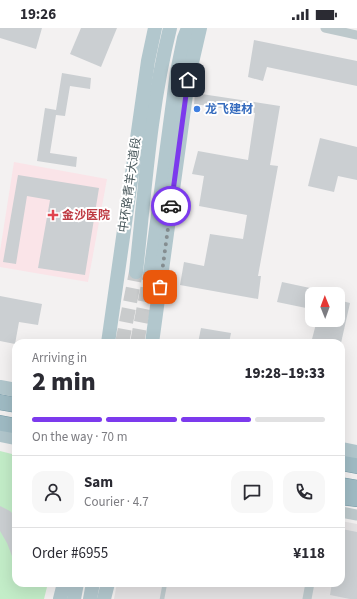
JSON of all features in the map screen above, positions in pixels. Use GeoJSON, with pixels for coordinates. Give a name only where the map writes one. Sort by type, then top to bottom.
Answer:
{"type":"FeatureCollection","features":[{"type":"Feature","properties":{"kind":"highway"},"geometry":{"type":"LineString","coordinates":[[0,402],[12,404]]}},
{"type":"Feature","properties":{"kind":"highway"},"geometry":{"type":"LineString","coordinates":[[0,423],[12,425]]}},
{"type":"Feature","properties":{"kind":"highway"},"geometry":{"type":"LineString","coordinates":[[345,464],[357,466]]}},
{"type":"Feature","properties":{"kind":"highway"},"geometry":{"type":"LineString","coordinates":[[345,486],[357,488]]}},
{"type":"Feature","properties":{"kind":"highway"},"geometry":{"type":"LineString","coordinates":[[345,496],[357,498]]}},
{"type":"Feature","properties":{"kind":"main road","name":"中环路青羊大道段"},"geometry":{"type":"LineString","coordinates":[[109,339],[148,61],[155,28]]}},
{"type":"Feature","properties":{"kind":"main road"},"geometry":{"type":"LineString","coordinates":[[136,272],[154,106],[162,59],[170,28]]}},
{"type":"Feature","properties":{"kind":"main road"},"geometry":{"type":"LineString","coordinates":[[150,274],[177,72],[184,38],[188,28]]}},
{"type":"Feature","properties":{"kind":"main road"},"geometry":{"type":"LineString","coordinates":[[153,339],[188,80],[200,28]]}},
{"type":"Feature","properties":{"kind":"main road"},"geometry":{"type":"LineString","coordinates":[[0,387],[12,389]]}},
{"type":"Feature","properties":{"kind":"main road"},"geometry":{"type":"LineString","coordinates":[[0,435],[12,437]]}},
{"type":"Feature","properties":{"kind":"main road"},"geometry":{"type":"LineString","coordinates":[[345,450],[357,452]]}},
{"type":"Feature","properties":{"kind":"main road"},"geometry":{"type":"LineString","coordinates":[[345,494],[357,498]]}},
{"type":"Feature","properties":{"kind":"main road"},"geometry":{"type":"LineString","coordinates":[[60,599],[63,587]]}},
{"type":"Feature","properties":{"kind":"main road"},"geometry":{"type":"LineString","coordinates":[[74,599],[76,587]]}},
{"type":"Feature","properties":{"kind":"main road"},"geometry":{"type":"LineString","coordinates":[[90,599],[92,587]]}},
{"type":"Feature","properties":{"kind":"main road"},"geometry":{"type":"LineString","coordinates":[[104,599],[107,587]]}},
{"type":"Feature","properties":{"kind":"street"},"geometry":{"type":"LineString","coordinates":[[325,28],[357,35]]}},
{"type":"Feature","properties":{"kind":"street"},"geometry":{"type":"LineString","coordinates":[[345,513],[357,515]]}},
{"type":"Feature","properties":{"kind":"street"},"geometry":{"type":"LineString","coordinates":[[307,599],[309,587]]}},
{"type":"Feature","properties":{"kind":"lane"},"geometry":{"type":"LineString","coordinates":[[162,599],[164,587]]}},
{"type":"Feature","properties":{"kind":"shaded area","name":"金沙医院"},"geometry":{"type":"Polygon","coordinates":[[[14,162],[107,179],[88,282],[0,267],[0,251],[14,162]]]}},
{"type":"Feature","properties":{"kind":"shaded area"},"geometry":{"type":"Polygon","coordinates":[[[345,522],[357,524],[357,599],[114,599],[116,587],[345,587],[345,522]]]}},
{"type":"Feature","properties":{"kind":"green space"},"geometry":{"type":"Polygon","coordinates":[[[0,451],[12,454],[12,587],[47,587],[44,599],[0,599],[0,451]]]}},
{"type":"Feature","properties":{"kind":"building"},"geometry":{"type":"Polygon","coordinates":[[[0,28],[42,28],[36,49],[0,38],[0,28]]]}},
{"type":"Feature","properties":{"kind":"building"},"geometry":{"type":"Polygon","coordinates":[[[81,28],[117,28],[101,67],[70,54],[81,28]]]}},
{"type":"Feature","properties":{"kind":"building"},"geometry":{"type":"Polygon","coordinates":[[[254,40],[357,61],[357,86],[267,67],[263,81],[248,77],[254,40]]]}},
{"type":"Feature","properties":{"kind":"building"},"geometry":{"type":"Polygon","coordinates":[[[62,73],[91,78],[90,89],[70,86],[65,116],[56,115],[50,153],[77,157],[76,167],[37,161],[45,108],[56,110],[62,73]]]}},
{"type":"Feature","properties":{"kind":"building"},"geometry":{"type":"Polygon","coordinates":[[[195,93],[280,106],[270,165],[278,166],[258,276],[261,276],[258,299],[180,285],[184,262],[204,266],[210,234],[243,239],[247,215],[199,206],[204,176],[192,174],[198,151],[248,160],[255,113],[194,104],[195,93]]]}},
{"type":"Feature","properties":{"kind":"building"},"geometry":{"type":"Polygon","coordinates":[[[320,138],[357,147],[357,180],[338,176],[334,192],[308,186],[320,138]]]}},
{"type":"Feature","properties":{"kind":"building"},"geometry":{"type":"Polygon","coordinates":[[[18,175],[99,188],[85,275],[38,268],[50,200],[27,196],[16,264],[3,262],[18,175]]]}},
{"type":"Feature","properties":{"kind":"building"},"geometry":{"type":"Polygon","coordinates":[[[282,282],[305,287],[305,308],[277,302],[282,282]]]}},
{"type":"Feature","properties":{"kind":"building"},"geometry":{"type":"Polygon","coordinates":[[[0,296],[42,304],[38,325],[19,322],[16,339],[12,339],[12,343],[0,341],[0,296]]]}},
{"type":"Feature","properties":{"kind":"building"},"geometry":{"type":"Polygon","coordinates":[[[345,302],[350,303],[345,325],[345,302]]]}},
{"type":"Feature","properties":{"kind":"building"},"geometry":{"type":"Polygon","coordinates":[[[315,327],[345,327],[342,339],[312,339],[315,327]]]}},
{"type":"Feature","properties":{"kind":"building"},"geometry":{"type":"Polygon","coordinates":[[[201,328],[231,333],[230,339],[199,339],[201,328]]]}},
{"type":"Feature","properties":{"kind":"building"},"geometry":{"type":"Polygon","coordinates":[[[0,506],[12,513],[12,556],[7,543],[0,531],[0,506]]]}},
{"type":"Feature","properties":{"kind":"building"},"geometry":{"type":"Polygon","coordinates":[[[345,530],[357,532],[357,599],[330,595],[331,587],[345,587],[345,530]]]}},
{"type":"Feature","properties":{"kind":"tunnel"},"geometry":{"type":"LineString","coordinates":[[123,339],[136,272]]}},
{"type":"Feature","properties":{"kind":"tunnel"},"geometry":{"type":"LineString","coordinates":[[138,339],[150,274]]}},
{"type":"Feature","properties":{"kind":"way so far"},"geometry":{"type":"LineString","coordinates":[[160,287],[171,206]]}},
{"type":"Feature","properties":{"kind":"place","name":"龙飞建材"},"geometry":{"type":"Point","coordinates":[197,109]}},
{"type":"Feature","properties":{"kind":"place","name":"金沙医院"},"geometry":{"type":"Point","coordinates":[53,215]}},
{"type":"Feature","properties":{"kind":"route"},"geometry":{"type":"LineString","coordinates":[[171,206],[188,80]]}}]}
